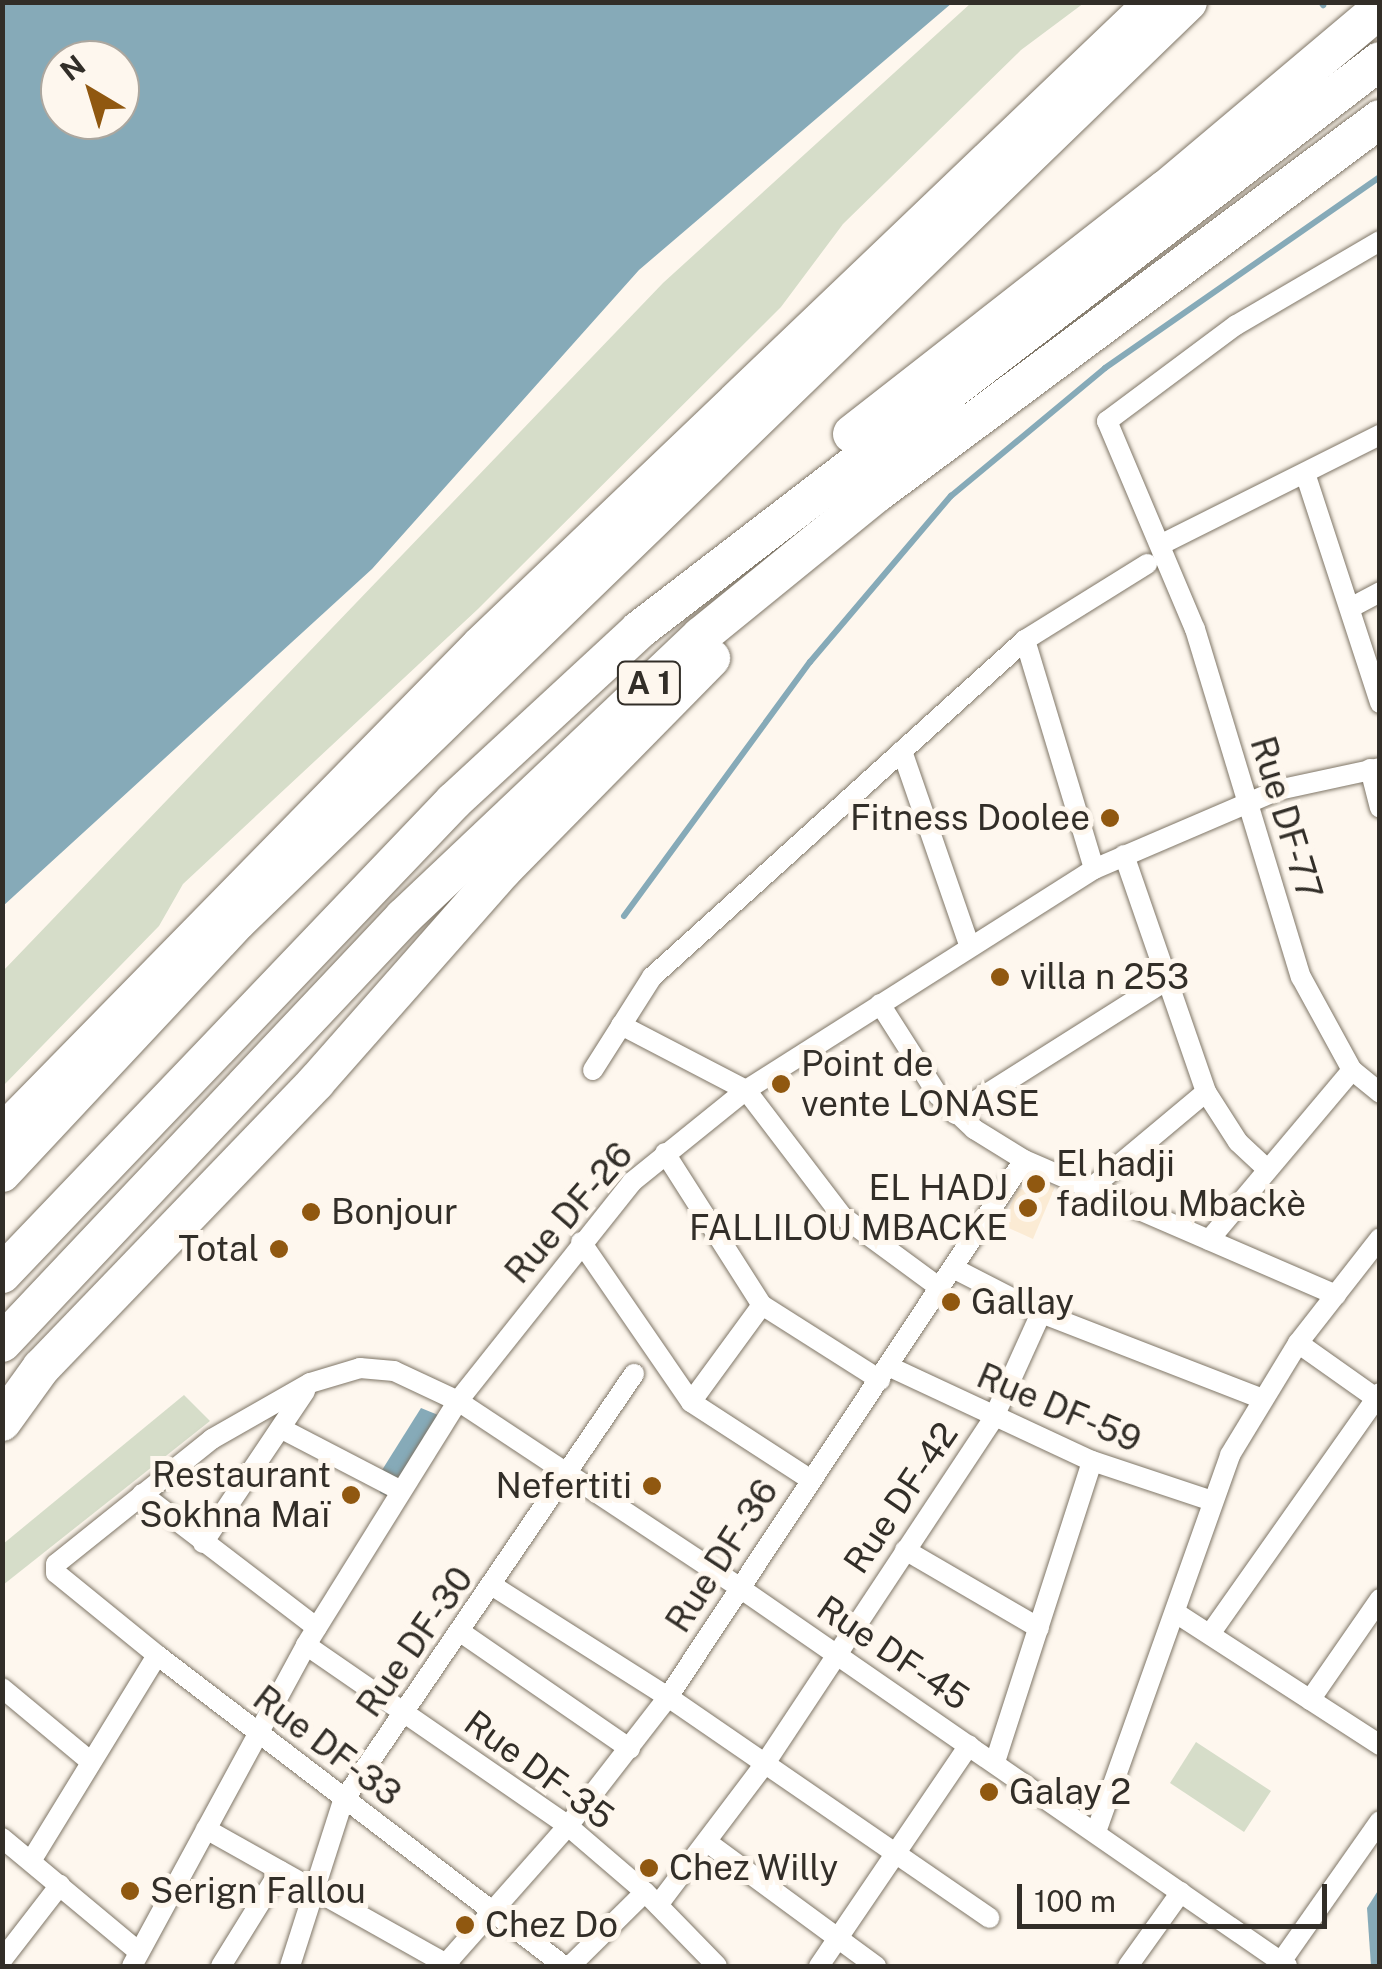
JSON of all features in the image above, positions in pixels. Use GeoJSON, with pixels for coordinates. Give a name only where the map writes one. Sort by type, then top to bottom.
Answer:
{"type":"FeatureCollection","features":[{"type":"Feature","properties":{"kind":"highway"},"geometry":{"type":"LineString","coordinates":[[2,1131],[478,644],[1151,2]]}},
{"type":"Feature","properties":{"kind":"highway"},"geometry":{"type":"LineString","coordinates":[[2,1174],[238,922],[1189,2]]}},
{"type":"Feature","properties":{"kind":"highway"},"geometry":{"type":"LineString","coordinates":[[694,583],[780,495],[872,416],[1166,188],[1380,8]]}},
{"type":"Feature","properties":{"kind":"highway","name":"A 1"},"geometry":{"type":"LineString","coordinates":[[2,1274],[454,801],[694,583],[1380,61]]}},
{"type":"Feature","properties":{"kind":"highway","name":"A 1"},"geometry":{"type":"LineString","coordinates":[[2,1343],[404,917],[552,772],[702,636],[877,492],[1380,119]]}},
{"type":"Feature","properties":{"kind":"highway"},"geometry":{"type":"LineString","coordinates":[[2,1406],[316,1082],[503,870],[877,492]]}},
{"type":"Feature","properties":{"kind":"highway"},"geometry":{"type":"LineString","coordinates":[[2,1422],[42,1368]]}},
{"type":"Feature","properties":{"kind":"street","name":"Rue DF-77"},"geometry":{"type":"LineString","coordinates":[[1380,241],[1236,326],[1109,416],[1162,544],[1248,802],[1301,978],[1352,1070],[1380,1094]]}},
{"type":"Feature","properties":{"kind":"street"},"geometry":{"type":"LineString","coordinates":[[1162,544],[1380,435]]}},
{"type":"Feature","properties":{"kind":"street"},"geometry":{"type":"LineString","coordinates":[[1305,473],[1380,703]]}},
{"type":"Feature","properties":{"kind":"street"},"geometry":{"type":"LineString","coordinates":[[593,1070],[652,977],[1025,640],[1147,564]]}},
{"type":"Feature","properties":{"kind":"street"},"geometry":{"type":"LineString","coordinates":[[1352,608],[1380,592]]}},
{"type":"Feature","properties":{"kind":"street"},"geometry":{"type":"LineString","coordinates":[[1025,640],[1094,869]]}},
{"type":"Feature","properties":{"kind":"street"},"geometry":{"type":"LineString","coordinates":[[902,750],[969,945]]}},
{"type":"Feature","properties":{"kind":"street"},"geometry":{"type":"LineString","coordinates":[[1375,769],[1380,808]]}},
{"type":"Feature","properties":{"kind":"street","name":"Rue DF-26"},"geometry":{"type":"LineString","coordinates":[[135,1959],[312,1637],[458,1401],[581,1242],[665,1152],[746,1090],[1094,869],[1248,802],[1324,776],[1375,769]]}},
{"type":"Feature","properties":{"kind":"street"},"geometry":{"type":"LineString","coordinates":[[1124,855],[1164,982],[1206,1092],[1238,1142],[1267,1170]]}},
{"type":"Feature","properties":{"kind":"street"},"geometry":{"type":"LineString","coordinates":[[955,1114],[1164,982]]}},
{"type":"Feature","properties":{"kind":"street"},"geometry":{"type":"LineString","coordinates":[[880,1004],[955,1114],[1024,1160],[1336,1295]]}},
{"type":"Feature","properties":{"kind":"street"},"geometry":{"type":"LineString","coordinates":[[622,1024],[746,1090],[842,1216],[940,1288]]}},
{"type":"Feature","properties":{"kind":"street"},"geometry":{"type":"LineString","coordinates":[[1210,1240],[1352,1070]]}},
{"type":"Feature","properties":{"kind":"street"},"geometry":{"type":"LineString","coordinates":[[1090,1189],[1206,1092]]}},
{"type":"Feature","properties":{"kind":"street"},"geometry":{"type":"LineString","coordinates":[[665,1152],[762,1305],[691,1402]]}},
{"type":"Feature","properties":{"kind":"street","name":"Rue DF-36"},"geometry":{"type":"LineString","coordinates":[[447,1965],[568,1826],[668,1697],[1024,1160]]}},
{"type":"Feature","properties":{"kind":"street"},"geometry":{"type":"LineString","coordinates":[[1096,1832],[1176,1613],[1209,1500],[1263,1398],[1298,1343],[1380,1238]]}},
{"type":"Feature","properties":{"kind":"street"},"geometry":{"type":"LineString","coordinates":[[581,1242],[691,1402],[811,1480]]}},
{"type":"Feature","properties":{"kind":"street"},"geometry":{"type":"LineString","coordinates":[[953,1268],[1041,1313],[1263,1398]]}},
{"type":"Feature","properties":{"kind":"street","name":"Rue DF-59"},"geometry":{"type":"LineString","coordinates":[[762,1305],[884,1373],[1092,1462],[1209,1500]]}},
{"type":"Feature","properties":{"kind":"street","name":"Rue DF-42"},"geometry":{"type":"LineString","coordinates":[[567,1966],[651,1899],[708,1842],[766,1762],[993,1420],[1041,1313]]}},
{"type":"Feature","properties":{"kind":"street"},"geometry":{"type":"LineString","coordinates":[[1210,1634],[1378,1397],[1298,1343]]}},
{"type":"Feature","properties":{"kind":"street","name":"Rue DF-45"},"geometry":{"type":"LineString","coordinates":[[54,1570],[212,1439],[310,1383],[376,1366],[458,1401],[970,1744],[1282,1965]]}},
{"type":"Feature","properties":{"kind":"street","name":"Rue DF-30"},"geometry":{"type":"LineString","coordinates":[[290,1966],[343,1802],[462,1633],[634,1374]]}},
{"type":"Feature","properties":{"kind":"street"},"geometry":{"type":"LineString","coordinates":[[203,1543],[310,1383]]}},
{"type":"Feature","properties":{"kind":"street"},"geometry":{"type":"LineString","coordinates":[[282,1429],[401,1491]]}},
{"type":"Feature","properties":{"kind":"street"},"geometry":{"type":"LineString","coordinates":[[995,1762],[1092,1462]]}},
{"type":"Feature","properties":{"kind":"street","name":"Rue DF-35"},"geometry":{"type":"LineString","coordinates":[[142,1494],[404,1714],[568,1826],[651,1899],[717,1966]]}},
{"type":"Feature","properties":{"kind":"street"},"geometry":{"type":"LineString","coordinates":[[905,1550],[1040,1628]]}},
{"type":"Feature","properties":{"kind":"street","name":"Rue DF-33"},"geometry":{"type":"LineString","coordinates":[[54,1570],[343,1802],[567,1966]]}},
{"type":"Feature","properties":{"kind":"street"},"geometry":{"type":"LineString","coordinates":[[493,1586],[766,1762],[989,1918]]}},
{"type":"Feature","properties":{"kind":"street"},"geometry":{"type":"LineString","coordinates":[[1310,1700],[1380,1599]]}},
{"type":"Feature","properties":{"kind":"street"},"geometry":{"type":"LineString","coordinates":[[1176,1613],[1380,1746]]}},
{"type":"Feature","properties":{"kind":"street"},"geometry":{"type":"LineString","coordinates":[[462,1633],[630,1749]]}},
{"type":"Feature","properties":{"kind":"street"},"geometry":{"type":"LineString","coordinates":[[31,1861],[157,1655]]}},
{"type":"Feature","properties":{"kind":"street"},"geometry":{"type":"LineString","coordinates":[[2,1688],[90,1760]]}},
{"type":"Feature","properties":{"kind":"street"},"geometry":{"type":"LineString","coordinates":[[819,1966],[970,1744]]}},
{"type":"Feature","properties":{"kind":"street"},"geometry":{"type":"LineString","coordinates":[[1282,1965],[1380,1821]]}},
{"type":"Feature","properties":{"kind":"street"},"geometry":{"type":"LineString","coordinates":[[206,1829],[447,1965]]}},
{"type":"Feature","properties":{"kind":"street"},"geometry":{"type":"LineString","coordinates":[[2,1838],[60,1885],[135,1959]]}},
{"type":"Feature","properties":{"kind":"street"},"geometry":{"type":"LineString","coordinates":[[708,1842],[876,1966]]}},
{"type":"Feature","properties":{"kind":"street"},"geometry":{"type":"LineString","coordinates":[[222,1966],[280,1871]]}},
{"type":"Feature","properties":{"kind":"street"},"geometry":{"type":"LineString","coordinates":[[2,1960],[60,1885]]}},
{"type":"Feature","properties":{"kind":"street"},"geometry":{"type":"LineString","coordinates":[[1128,1966],[1181,1892]]}},
{"type":"Feature","properties":{"kind":"shaded area","name":"EL HADJ FALLILOU MBACKE"},"geometry":{"type":"Polygon","coordinates":[[[1033,1177],[1055,1187],[1033,1239],[1002,1225],[1018,1188],[1027,1191],[1033,1177]]]}},
{"type":"Feature","properties":{"kind":"green space"},"geometry":{"type":"Polygon","coordinates":[[[971,3],[1084,3],[1021,50],[843,224],[781,307],[478,609],[183,884],[159,926],[3,1086],[3,971],[663,283],[971,3]]]}},
{"type":"Feature","properties":{"kind":"green space"},"geometry":{"type":"Polygon","coordinates":[[[184,1395],[210,1421],[3,1585],[3,1544],[184,1395]]]}},
{"type":"Feature","properties":{"kind":"green space"},"geometry":{"type":"Polygon","coordinates":[[[1196,1742],[1271,1791],[1244,1832],[1170,1783],[1196,1742]]]}},
{"type":"Feature","properties":{"kind":"water"},"geometry":{"type":"Polygon","coordinates":[[[3,2],[952,2],[639,270],[372,569],[3,906],[3,2]]]}},
{"type":"Feature","properties":{"kind":"water"},"geometry":{"type":"Polygon","coordinates":[[[421,1408],[443,1417],[393,1499],[380,1493],[377,1478],[421,1408]]]}},
{"type":"Feature","properties":{"kind":"water"},"geometry":{"type":"Polygon","coordinates":[[[1379,1889],[1379,1966],[1371,1966],[1367,1908],[1379,1889]]]}},
{"type":"Feature","properties":{"kind":"waterway"},"geometry":{"type":"LineString","coordinates":[[624,916],[810,662],[951,496],[1105,368],[1380,177]]}},
{"type":"Feature","properties":{"kind":"place","name":"Fitness Doolee"},"geometry":{"type":"Point","coordinates":[1110,818]}},
{"type":"Feature","properties":{"kind":"place","name":"villa n 253"},"geometry":{"type":"Point","coordinates":[1000,977]}},
{"type":"Feature","properties":{"kind":"place","name":"Point de vente LONASE"},"geometry":{"type":"Point","coordinates":[781,1084]}},
{"type":"Feature","properties":{"kind":"place","name":"El hadji fadilou Mbackè"},"geometry":{"type":"Point","coordinates":[1036,1184]}},
{"type":"Feature","properties":{"kind":"place","name":"EL HADJ FALLILOU MBACKE"},"geometry":{"type":"Point","coordinates":[1028,1208]}},
{"type":"Feature","properties":{"kind":"place","name":"Bonjour"},"geometry":{"type":"Point","coordinates":[311,1212]}},
{"type":"Feature","properties":{"kind":"place","name":"Total"},"geometry":{"type":"Point","coordinates":[279,1249]}},
{"type":"Feature","properties":{"kind":"place","name":"Gallay"},"geometry":{"type":"Point","coordinates":[951,1302]}},
{"type":"Feature","properties":{"kind":"place","name":"Nefertiti"},"geometry":{"type":"Point","coordinates":[652,1486]}},
{"type":"Feature","properties":{"kind":"place","name":"Restaurant Sokhna Maï"},"geometry":{"type":"Point","coordinates":[351,1495]}},
{"type":"Feature","properties":{"kind":"place","name":"Galay 2"},"geometry":{"type":"Point","coordinates":[989,1792]}},
{"type":"Feature","properties":{"kind":"place","name":"Chez Willy"},"geometry":{"type":"Point","coordinates":[649,1868]}},
{"type":"Feature","properties":{"kind":"place","name":"Serign Fallou"},"geometry":{"type":"Point","coordinates":[130,1891]}},
{"type":"Feature","properties":{"kind":"place","name":"Chez Do"},"geometry":{"type":"Point","coordinates":[465,1925]}}]}
